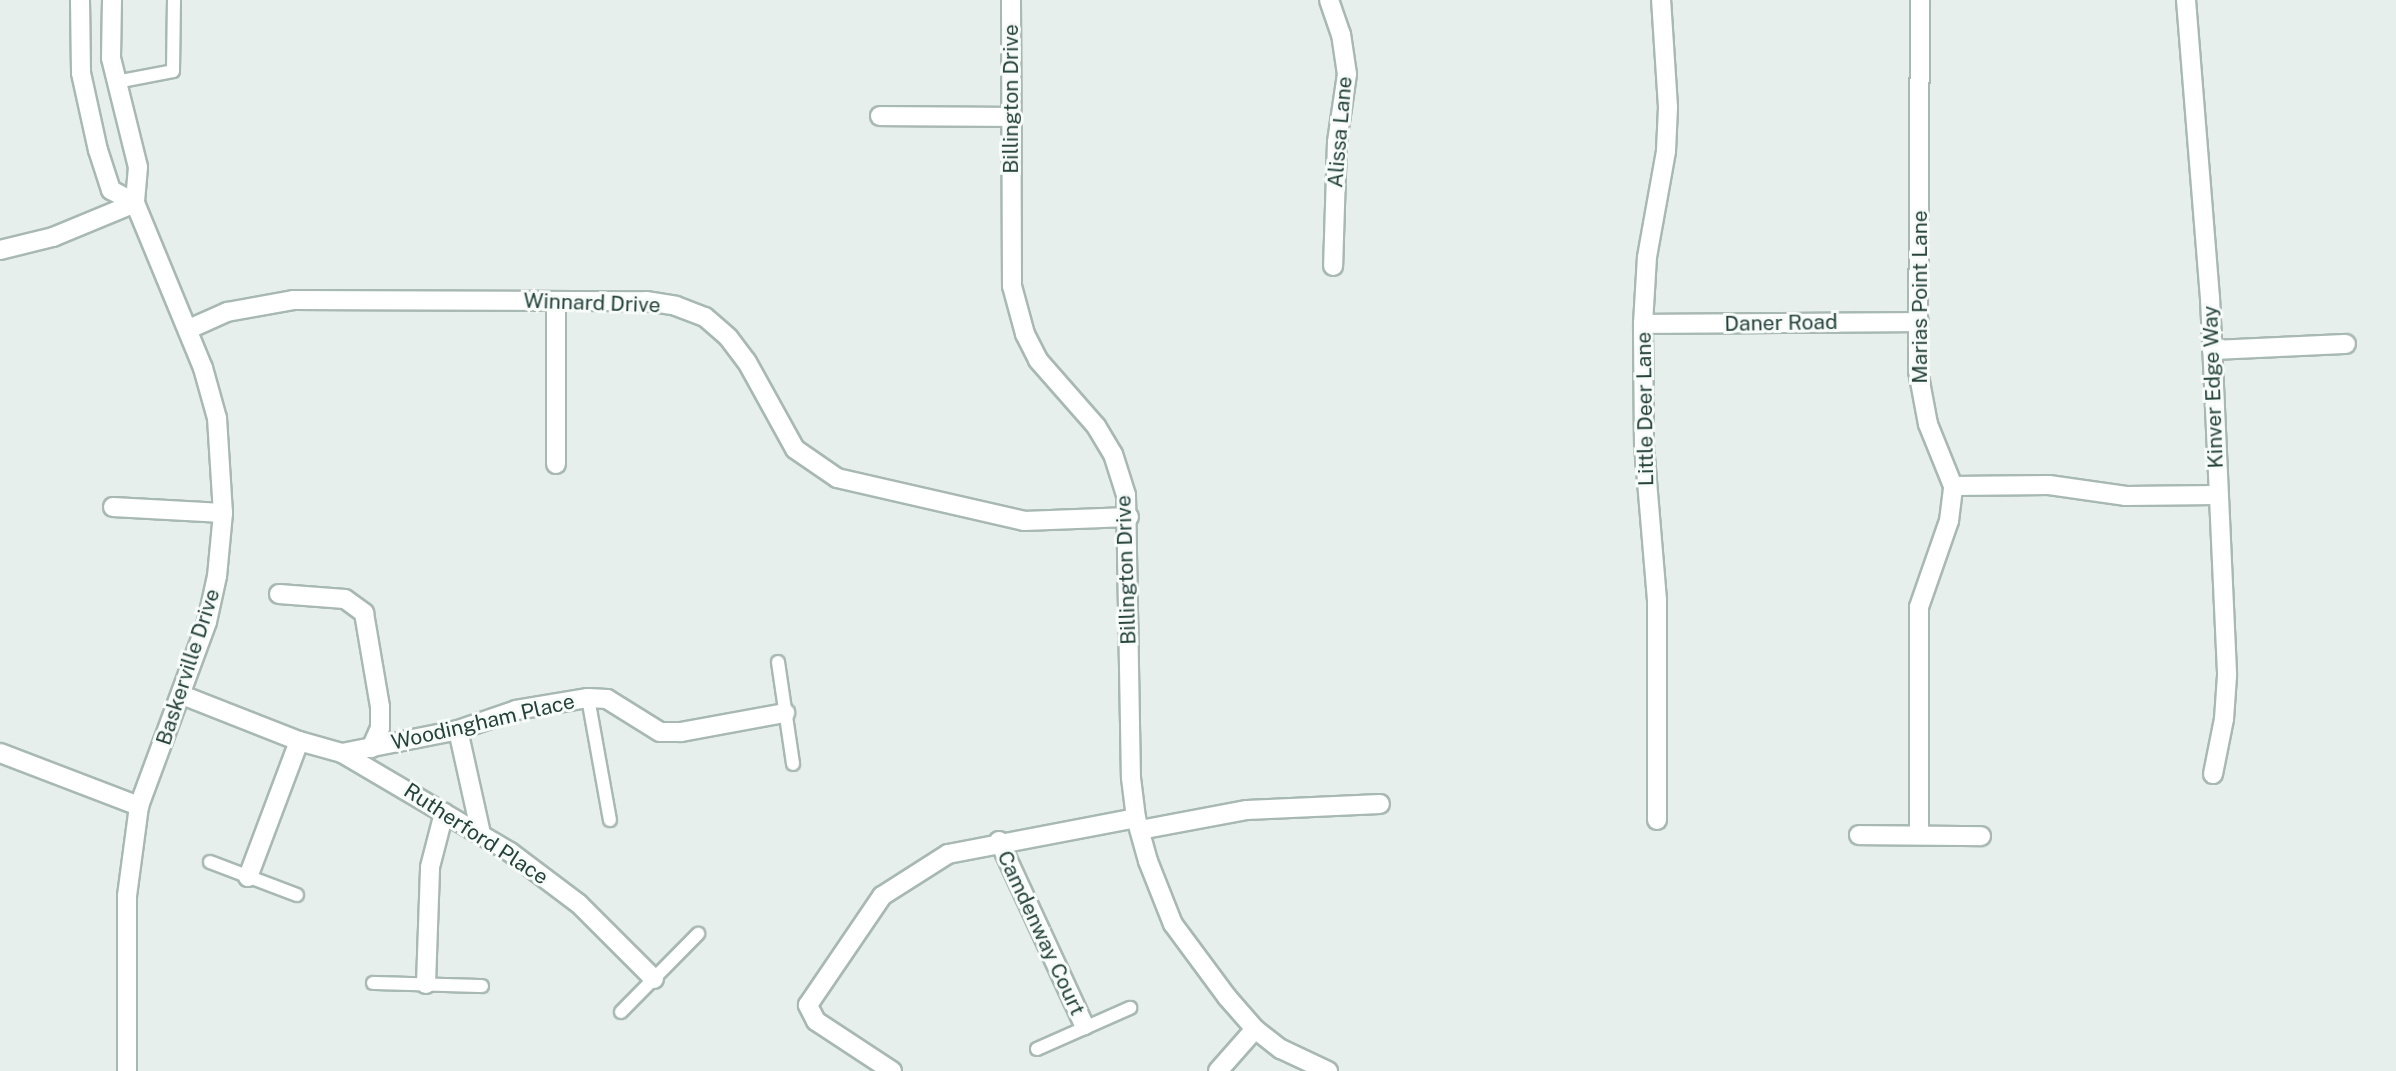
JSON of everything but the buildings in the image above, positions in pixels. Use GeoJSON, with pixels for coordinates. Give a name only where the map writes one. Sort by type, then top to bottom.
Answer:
{"type":"FeatureCollection","features":[{"type":"Feature","properties":{"kind":"street"},"geometry":{"type":"LineString","coordinates":[[80,0],[81,73],[98,150],[111,190],[135,203]]}},
{"type":"Feature","properties":{"kind":"street","name":"Baskerville Drive"},"geometry":{"type":"LineString","coordinates":[[112,0],[111,58],[138,167],[135,203],[189,329],[217,418],[223,513],[217,576],[207,622],[182,695],[139,806],[127,896],[127,1071]]}},
{"type":"Feature","properties":{"kind":"street","name":"Billington Drive"},"geometry":{"type":"LineString","coordinates":[[1011,0],[1011,265],[1017,309],[1038,360],[1096,426],[1113,454],[1128,517],[1129,729],[1138,824],[1173,924],[1198,963],[1255,1029],[1281,1049],[1328,1071]]}},
{"type":"Feature","properties":{"kind":"street","name":"Alissa Lane"},"geometry":{"type":"LineString","coordinates":[[1329,0],[1341,34],[1347,74],[1337,142],[1333,266]]}},
{"type":"Feature","properties":{"kind":"street","name":"Little Deer Lane"},"geometry":{"type":"LineString","coordinates":[[1657,820],[1657,600],[1644,445],[1643,324],[1647,256],[1666,140],[1668,75],[1661,0]]}},
{"type":"Feature","properties":{"kind":"street","name":"Marias Point Lane"},"geometry":{"type":"LineString","coordinates":[[1919,835],[1919,607],[1949,521],[1953,486],[1921,396],[1919,322],[1920,0]]}},
{"type":"Feature","properties":{"kind":"street","name":"Kinver Edge Way"},"geometry":{"type":"LineString","coordinates":[[2186,0],[2212,350],[2227,698],[2213,774]]}},
{"type":"Feature","properties":{"kind":"street"},"geometry":{"type":"LineString","coordinates":[[880,116],[1010,117]]}},
{"type":"Feature","properties":{"kind":"street"},"geometry":{"type":"LineString","coordinates":[[0,250],[53,237],[135,203]]}},
{"type":"Feature","properties":{"kind":"street","name":"Winnard Drive"},"geometry":{"type":"LineString","coordinates":[[189,329],[227,312],[293,300],[646,301],[705,317],[728,337],[747,362],[795,449],[837,478],[1024,521],[1128,517]]}},
{"type":"Feature","properties":{"kind":"street"},"geometry":{"type":"LineString","coordinates":[[556,301],[556,464]]}},
{"type":"Feature","properties":{"kind":"street","name":"Daner Road"},"geometry":{"type":"LineString","coordinates":[[1643,324],[1919,322]]}},
{"type":"Feature","properties":{"kind":"street"},"geometry":{"type":"LineString","coordinates":[[2212,350],[2346,344]]}},
{"type":"Feature","properties":{"kind":"street"},"geometry":{"type":"LineString","coordinates":[[1953,486],[2049,485],[2126,496],[2217,495]]}},
{"type":"Feature","properties":{"kind":"street"},"geometry":{"type":"LineString","coordinates":[[113,507],[223,513]]}},
{"type":"Feature","properties":{"kind":"street"},"geometry":{"type":"LineString","coordinates":[[279,594],[345,599],[356,604],[364,613],[380,707],[380,728],[371,748]]}},
{"type":"Feature","properties":{"kind":"street","name":"Woodingham Place"},"geometry":{"type":"LineString","coordinates":[[182,695],[298,741],[342,753],[458,730],[516,710],[588,698],[607,699],[660,732],[681,732],[785,713]]}},
{"type":"Feature","properties":{"kind":"street"},"geometry":{"type":"LineString","coordinates":[[458,730],[481,834]]}},
{"type":"Feature","properties":{"kind":"street"},"geometry":{"type":"LineString","coordinates":[[248,877],[298,741]]}},
{"type":"Feature","properties":{"kind":"street"},"geometry":{"type":"LineString","coordinates":[[0,753],[139,806]]}},
{"type":"Feature","properties":{"kind":"street","name":"Rutherford Place"},"geometry":{"type":"LineString","coordinates":[[342,753],[510,852],[579,904],[654,979]]}},
{"type":"Feature","properties":{"kind":"street","name":"Camdenway Court"},"geometry":{"type":"LineString","coordinates":[[892,1071],[816,1021],[808,1005],[882,896],[948,854],[999,841],[1247,810],[1380,804]]}},
{"type":"Feature","properties":{"kind":"street"},"geometry":{"type":"LineString","coordinates":[[426,984],[430,867],[444,813]]}},
{"type":"Feature","properties":{"kind":"street"},"geometry":{"type":"LineString","coordinates":[[1859,835],[1982,836]]}},
{"type":"Feature","properties":{"kind":"street","name":"Camdenway Court"},"geometry":{"type":"LineString","coordinates":[[999,841],[1084,1025]]}},
{"type":"Feature","properties":{"kind":"street"},"geometry":{"type":"LineString","coordinates":[[1218,1071],[1255,1029]]}},
{"type":"Feature","properties":{"kind":"lane"},"geometry":{"type":"LineString","coordinates":[[116,82],[173,71],[174,0]]}},
{"type":"Feature","properties":{"kind":"lane"},"geometry":{"type":"LineString","coordinates":[[778,662],[793,764]]}},
{"type":"Feature","properties":{"kind":"lane"},"geometry":{"type":"LineString","coordinates":[[588,698],[610,820]]}},
{"type":"Feature","properties":{"kind":"lane"},"geometry":{"type":"LineString","coordinates":[[210,862],[297,895]]}},
{"type":"Feature","properties":{"kind":"lane"},"geometry":{"type":"LineString","coordinates":[[621,1012],[698,934]]}},
{"type":"Feature","properties":{"kind":"lane"},"geometry":{"type":"LineString","coordinates":[[373,983],[482,986]]}},
{"type":"Feature","properties":{"kind":"lane"},"geometry":{"type":"LineString","coordinates":[[1037,1049],[1084,1025],[1130,1008]]}}]}
